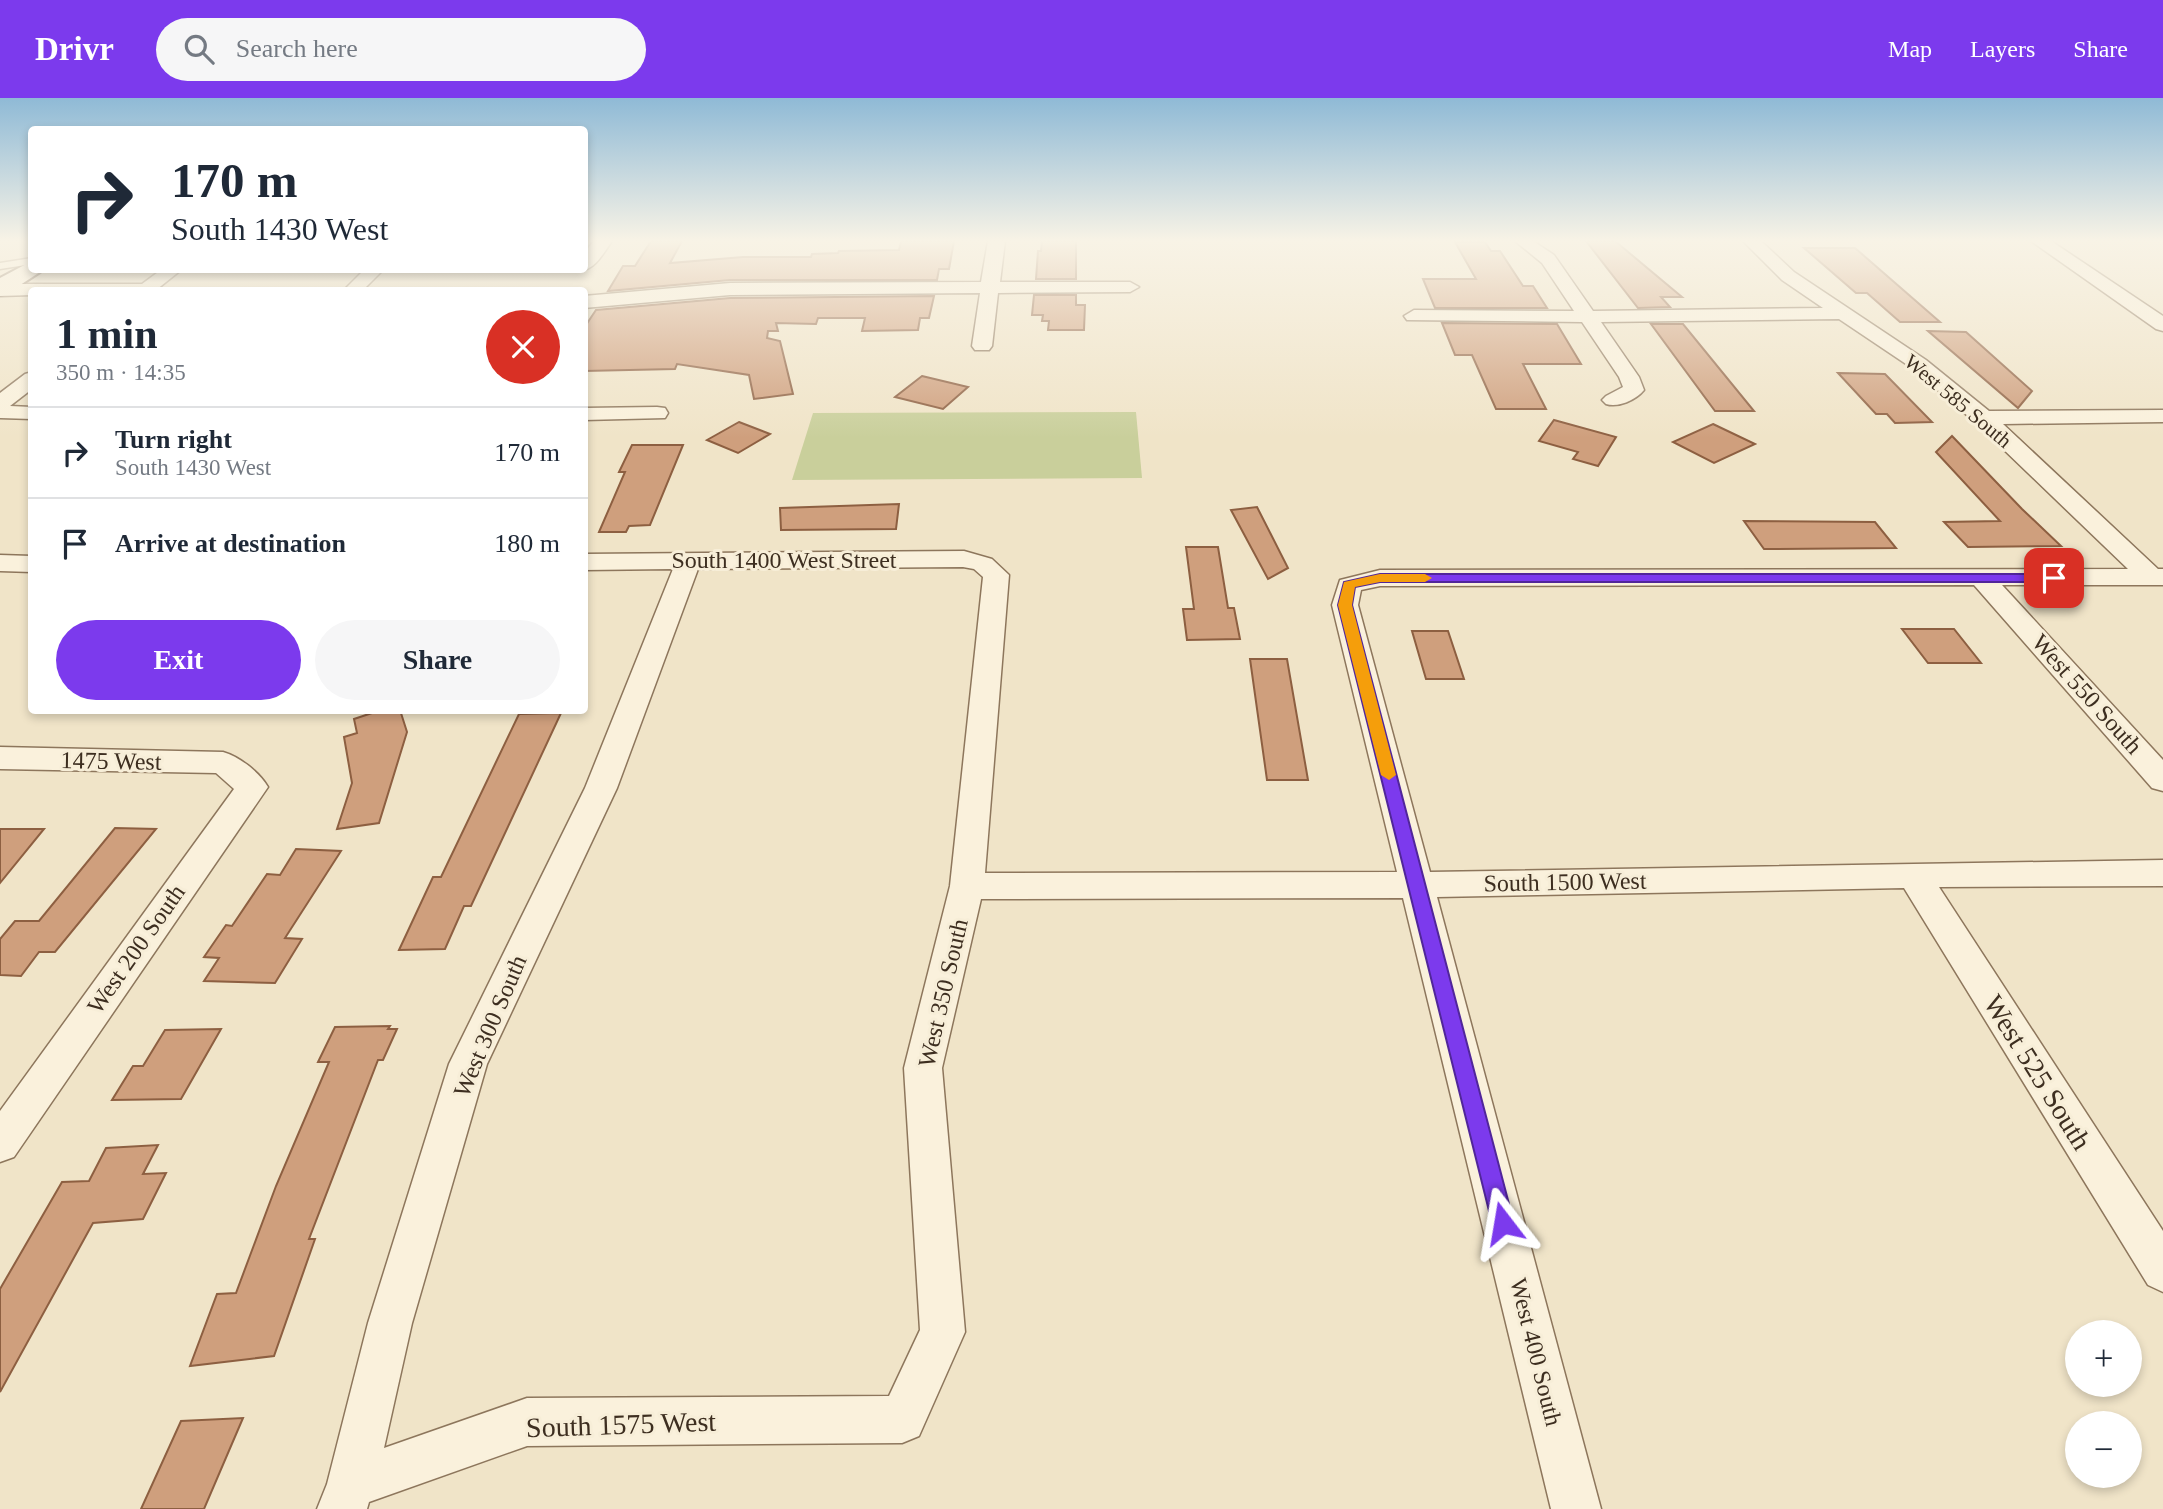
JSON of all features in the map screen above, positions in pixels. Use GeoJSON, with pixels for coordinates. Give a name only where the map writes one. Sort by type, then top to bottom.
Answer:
{"type":"FeatureCollection","features":[{"type":"Feature","properties":{"kind":"street"},"geometry":{"type":"LineString","coordinates":[[982,346],[987,307]]}},
{"type":"Feature","properties":{"kind":"street"},"geometry":{"type":"LineString","coordinates":[[1583,307],[1629,377],[1634,390],[1612,400]]}},
{"type":"Feature","properties":{"kind":"street","name":"West 585 South"},"geometry":{"type":"LineString","coordinates":[[1833,307],[1919,364],[1984,418],[2157,578]]}},
{"type":"Feature","properties":{"kind":"street"},"geometry":{"type":"LineString","coordinates":[[2137,307],[2163,325]]}},
{"type":"Feature","properties":{"kind":"street"},"geometry":{"type":"LineString","coordinates":[[1414,316],[1590,317],[1842,313]]}},
{"type":"Feature","properties":{"kind":"street"},"geometry":{"type":"LineString","coordinates":[[3,403],[28,381]]}},
{"type":"Feature","properties":{"kind":"street"},"geometry":{"type":"LineString","coordinates":[[3,403],[28,412]]}},
{"type":"Feature","properties":{"kind":"street"},"geometry":{"type":"LineString","coordinates":[[588,414],[657,413]]}},
{"type":"Feature","properties":{"kind":"street"},"geometry":{"type":"LineString","coordinates":[[1984,418],[2163,416]]}},
{"type":"Feature","properties":{"kind":"street","name":"South 1400 West Street"},"geometry":{"type":"LineString","coordinates":[[588,562],[964,559],[983,564]]}},
{"type":"Feature","properties":{"kind":"street","name":"West 300 South"},"geometry":{"type":"LineString","coordinates":[[346,1497],[390,1324],[468,1064],[601,788],[690,560]]}},
{"type":"Feature","properties":{"kind":"street"},"geometry":{"type":"LineString","coordinates":[[0,564],[28,564]]}},
{"type":"Feature","properties":{"kind":"street","name":"West 350 South"},"geometry":{"type":"LineString","coordinates":[[902,1419],[943,1332],[923,1068],[967,886],[996,575],[983,564]]}},
{"type":"Feature","properties":{"kind":"street","name":"West 400 South"},"geometry":{"type":"LineString","coordinates":[[1576,1509],[1345,605],[1349,585],[1380,578],[1982,578]]}},
{"type":"Feature","properties":{"kind":"street"},"geometry":{"type":"LineString","coordinates":[[1982,578],[2157,578]]}},
{"type":"Feature","properties":{"kind":"street","name":"West 550 South"},"geometry":{"type":"LineString","coordinates":[[1982,578],[2163,780]]}},
{"type":"Feature","properties":{"kind":"street","name":"1475 West"},"geometry":{"type":"LineString","coordinates":[[0,758],[223,763]]}},
{"type":"Feature","properties":{"kind":"street","name":"West 200 South"},"geometry":{"type":"LineString","coordinates":[[0,1144],[252,787],[223,763]]}},
{"type":"Feature","properties":{"kind":"street","name":"South 1500 West"},"geometry":{"type":"LineString","coordinates":[[967,886],[1417,885],[2163,873]]}},
{"type":"Feature","properties":{"kind":"street","name":"West 525 South"},"geometry":{"type":"LineString","coordinates":[[1913,875],[2163,1270]]}},
{"type":"Feature","properties":{"kind":"street","name":"South 1575 West"},"geometry":{"type":"LineString","coordinates":[[346,1497],[527,1422],[902,1419]]}},
{"type":"Feature","properties":{"kind":"green space"},"geometry":{"type":"Polygon","coordinates":[[[1136,412],[1142,478],[792,480],[813,413],[1136,412]]]}},
{"type":"Feature","properties":{"kind":"building"},"geometry":{"type":"Polygon","coordinates":[[[631,307],[932,307],[929,318],[920,318],[918,330],[862,331],[865,318],[818,318],[816,324],[776,323],[778,331],[768,331],[767,338],[780,341],[793,394],[754,399],[749,375],[677,364],[675,369],[588,371],[588,322],[596,310],[631,307]]]}},
{"type":"Feature","properties":{"kind":"building"},"geometry":{"type":"Polygon","coordinates":[[[1033,307],[1085,307],[1084,330],[1048,330],[1049,321],[1042,321],[1043,315],[1032,315],[1033,307]]]}},
{"type":"Feature","properties":{"kind":"building"},"geometry":{"type":"Polygon","coordinates":[[[1435,307],[1547,308],[1435,308],[1435,307]]]}},
{"type":"Feature","properties":{"kind":"building"},"geometry":{"type":"Polygon","coordinates":[[[1883,307],[1923,307],[1940,322],[1900,322],[1883,307]]]}},
{"type":"Feature","properties":{"kind":"building"},"geometry":{"type":"Polygon","coordinates":[[[1442,323],[1557,324],[1581,364],[1523,364],[1546,409],[1496,409],[1472,355],[1455,355],[1442,323]]]}},
{"type":"Feature","properties":{"kind":"building"},"geometry":{"type":"Polygon","coordinates":[[[1651,324],[1683,324],[1754,411],[1715,411],[1651,324]]]}},
{"type":"Feature","properties":{"kind":"building"},"geometry":{"type":"Polygon","coordinates":[[[1928,331],[1966,332],[2032,391],[2018,408],[1928,331]]]}},
{"type":"Feature","properties":{"kind":"building"},"geometry":{"type":"Polygon","coordinates":[[[1838,373],[1885,374],[1932,422],[1895,423],[1887,414],[1876,414],[1838,373]]]}},
{"type":"Feature","properties":{"kind":"building"},"geometry":{"type":"Polygon","coordinates":[[[922,376],[968,387],[943,409],[895,397],[922,376]]]}},
{"type":"Feature","properties":{"kind":"building"},"geometry":{"type":"Polygon","coordinates":[[[1554,420],[1616,437],[1598,466],[1573,459],[1578,452],[1539,441],[1554,420]]]}},
{"type":"Feature","properties":{"kind":"building"},"geometry":{"type":"Polygon","coordinates":[[[739,422],[770,434],[738,453],[707,440],[739,422]]]}},
{"type":"Feature","properties":{"kind":"building"},"geometry":{"type":"Polygon","coordinates":[[[1713,424],[1755,444],[1714,463],[1673,442],[1713,424]]]}},
{"type":"Feature","properties":{"kind":"building"},"geometry":{"type":"Polygon","coordinates":[[[1952,436],[2061,546],[1968,547],[1944,522],[2000,521],[1936,452],[1952,436]]]}},
{"type":"Feature","properties":{"kind":"building"},"geometry":{"type":"Polygon","coordinates":[[[632,445],[683,445],[650,525],[629,526],[626,532],[599,532],[625,472],[619,472],[632,445]]]}},
{"type":"Feature","properties":{"kind":"building"},"geometry":{"type":"Polygon","coordinates":[[[899,504],[896,529],[781,530],[780,508],[899,504]]]}},
{"type":"Feature","properties":{"kind":"building"},"geometry":{"type":"Polygon","coordinates":[[[1257,507],[1288,568],[1268,579],[1231,510],[1257,507]]]}},
{"type":"Feature","properties":{"kind":"building"},"geometry":{"type":"Polygon","coordinates":[[[1744,521],[1875,522],[1896,548],[1764,549],[1744,521]]]}},
{"type":"Feature","properties":{"kind":"building"},"geometry":{"type":"Polygon","coordinates":[[[1186,547],[1218,547],[1228,608],[1234,608],[1240,639],[1187,640],[1183,609],[1194,609],[1186,547]]]}},
{"type":"Feature","properties":{"kind":"building"},"geometry":{"type":"Polygon","coordinates":[[[1902,629],[1954,629],[1981,663],[1928,663],[1902,629]]]}},
{"type":"Feature","properties":{"kind":"building"},"geometry":{"type":"Polygon","coordinates":[[[1412,631],[1448,631],[1464,679],[1426,679],[1412,631]]]}},
{"type":"Feature","properties":{"kind":"building"},"geometry":{"type":"Polygon","coordinates":[[[1250,659],[1287,659],[1308,780],[1267,780],[1250,659]]]}},
{"type":"Feature","properties":{"kind":"building"},"geometry":{"type":"Polygon","coordinates":[[[369,714],[401,714],[407,732],[379,823],[337,829],[352,783],[344,737],[357,733],[354,719],[369,714]]]}},
{"type":"Feature","properties":{"kind":"building"},"geometry":{"type":"Polygon","coordinates":[[[519,714],[561,714],[471,906],[464,906],[445,949],[399,950],[433,877],[441,877],[519,714]]]}},
{"type":"Feature","properties":{"kind":"building"},"geometry":{"type":"Polygon","coordinates":[[[115,828],[156,829],[55,952],[39,952],[21,976],[0,975],[0,939],[15,921],[39,921],[115,828]]]}},
{"type":"Feature","properties":{"kind":"building"},"geometry":{"type":"Polygon","coordinates":[[[0,829],[44,829],[0,883],[0,829]]]}},
{"type":"Feature","properties":{"kind":"building"},"geometry":{"type":"Polygon","coordinates":[[[296,849],[341,851],[285,938],[302,939],[275,983],[204,981],[219,958],[204,957],[226,925],[232,926],[267,874],[280,875],[296,849]]]}},
{"type":"Feature","properties":{"kind":"building"},"geometry":{"type":"Polygon","coordinates":[[[390,1026],[388,1029],[397,1029],[383,1060],[378,1060],[309,1239],[315,1239],[274,1356],[190,1366],[217,1294],[236,1293],[276,1186],[329,1062],[318,1062],[335,1027],[390,1026]]]}},
{"type":"Feature","properties":{"kind":"building"},"geometry":{"type":"Polygon","coordinates":[[[221,1029],[181,1099],[112,1100],[133,1066],[143,1066],[165,1030],[221,1029]]]}},
{"type":"Feature","properties":{"kind":"building"},"geometry":{"type":"Polygon","coordinates":[[[158,1145],[143,1174],[166,1173],[143,1219],[93,1223],[0,1392],[0,1289],[62,1182],[89,1181],[106,1148],[158,1145]]]}},
{"type":"Feature","properties":{"kind":"building"},"geometry":{"type":"Polygon","coordinates":[[[243,1418],[204,1509],[141,1509],[181,1421],[243,1418]]]}},
{"type":"Feature","properties":{"kind":"slow traffic"},"geometry":{"type":"LineString","coordinates":[[1389,775],[1345,605],[1349,585],[1380,578],[1425,578]]}},
{"type":"Feature","properties":{"kind":"route"},"geometry":{"type":"LineString","coordinates":[[1503,1223],[1345,605],[1349,585],[1380,578],[2054,578]]}}]}
